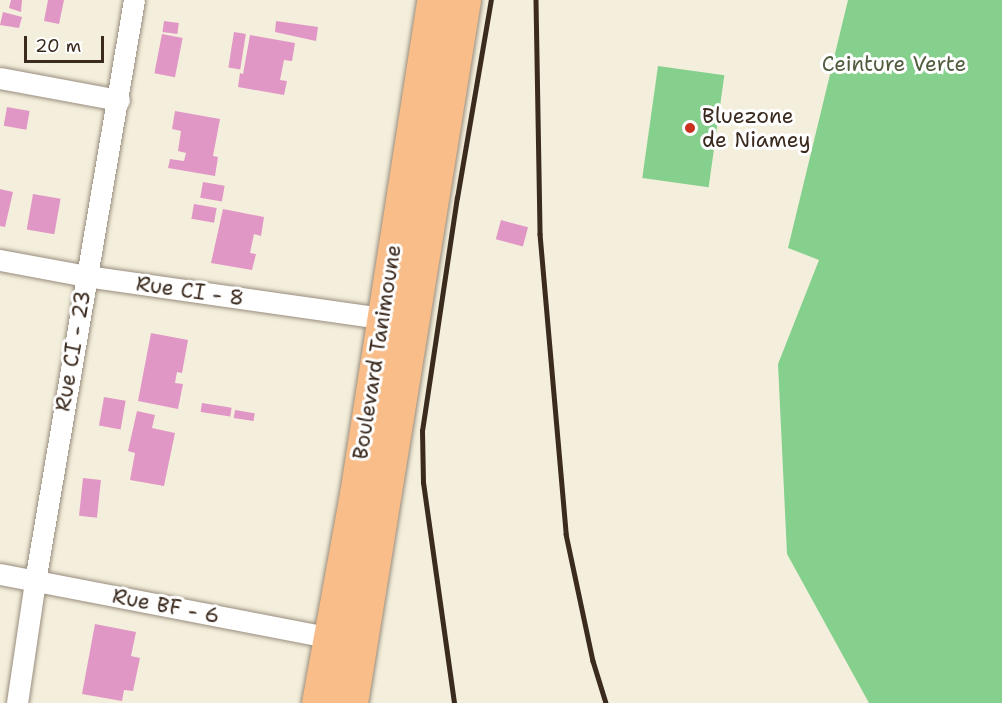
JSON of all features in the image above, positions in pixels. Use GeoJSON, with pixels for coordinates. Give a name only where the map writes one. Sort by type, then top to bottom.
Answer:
{"type":"FeatureCollection","features":[{"type":"Feature","properties":{"kind":"main road","name":"Boulevard Tanimoune"},"geometry":{"type":"LineString","coordinates":[[318,703],[332,638],[433,0]]}},
{"type":"Feature","properties":{"kind":"main road","name":"Boulevard Tanimoune"},"geometry":{"type":"LineString","coordinates":[[351,703],[464,0]]}},
{"type":"Feature","properties":{"kind":"street","name":"Rue CI - 23"},"geometry":{"type":"LineString","coordinates":[[17,703],[35,581],[134,0]]}},
{"type":"Feature","properties":{"kind":"street"},"geometry":{"type":"LineString","coordinates":[[0,78],[118,100]]}},
{"type":"Feature","properties":{"kind":"street","name":"Rue CI - 8"},"geometry":{"type":"LineString","coordinates":[[0,260],[86,276],[381,318]]}},
{"type":"Feature","properties":{"kind":"street","name":"Rue BF - 6"},"geometry":{"type":"LineString","coordinates":[[0,573],[332,638]]}},
{"type":"Feature","properties":{"kind":"green space","name":"Ceinture Verte"},"geometry":{"type":"Polygon","coordinates":[[[848,0],[1002,0],[1002,703],[869,703],[787,554],[778,364],[819,260],[788,248],[848,0]]]}},
{"type":"Feature","properties":{"kind":"green space"},"geometry":{"type":"Polygon","coordinates":[[[658,66],[724,75],[709,187],[642,178],[658,66]]]}},
{"type":"Feature","properties":{"kind":"building"},"geometry":{"type":"Polygon","coordinates":[[[11,0],[22,0],[21,12],[9,8],[11,0]]]}},
{"type":"Feature","properties":{"kind":"building"},"geometry":{"type":"Polygon","coordinates":[[[48,0],[64,0],[59,24],[44,21],[48,0]]]}},
{"type":"Feature","properties":{"kind":"building"},"geometry":{"type":"Polygon","coordinates":[[[3,12],[22,17],[19,28],[0,25],[3,12]]]}},
{"type":"Feature","properties":{"kind":"building"},"geometry":{"type":"Polygon","coordinates":[[[164,21],[179,23],[177,34],[162,32],[164,21]]]}},
{"type":"Feature","properties":{"kind":"building"},"geometry":{"type":"Polygon","coordinates":[[[276,21],[318,27],[316,41],[275,32],[276,21]]]}},
{"type":"Feature","properties":{"kind":"building"},"geometry":{"type":"Polygon","coordinates":[[[234,32],[246,34],[240,69],[228,68],[234,32]]]}},
{"type":"Feature","properties":{"kind":"building"},"geometry":{"type":"Polygon","coordinates":[[[162,34],[183,38],[175,77],[154,73],[162,34]]]}},
{"type":"Feature","properties":{"kind":"building"},"geometry":{"type":"Polygon","coordinates":[[[250,35],[295,43],[292,61],[284,60],[280,80],[287,81],[284,95],[238,87],[240,73],[243,74],[250,35]]]}},
{"type":"Feature","properties":{"kind":"building"},"geometry":{"type":"Polygon","coordinates":[[[7,107],[30,111],[26,130],[4,126],[7,107]]]}},
{"type":"Feature","properties":{"kind":"building"},"geometry":{"type":"Polygon","coordinates":[[[175,111],[220,119],[213,156],[218,157],[215,176],[168,168],[170,159],[184,161],[186,153],[178,151],[181,131],[172,129],[175,111]]]}},
{"type":"Feature","properties":{"kind":"building"},"geometry":{"type":"Polygon","coordinates":[[[203,182],[225,186],[222,202],[200,198],[203,182]]]}},
{"type":"Feature","properties":{"kind":"building"},"geometry":{"type":"Polygon","coordinates":[[[0,189],[13,192],[5,227],[0,226],[0,189]]]}},
{"type":"Feature","properties":{"kind":"building"},"geometry":{"type":"Polygon","coordinates":[[[33,194],[61,199],[54,234],[27,229],[33,194]]]}},
{"type":"Feature","properties":{"kind":"building"},"geometry":{"type":"Polygon","coordinates":[[[194,204],[217,208],[214,223],[191,219],[194,204]]]}},
{"type":"Feature","properties":{"kind":"building"},"geometry":{"type":"Polygon","coordinates":[[[223,209],[264,217],[261,236],[254,234],[250,253],[256,254],[252,270],[211,263],[223,209]]]}},
{"type":"Feature","properties":{"kind":"building"},"geometry":{"type":"Polygon","coordinates":[[[501,220],[528,227],[523,247],[496,239],[501,220]]]}},
{"type":"Feature","properties":{"kind":"building"},"geometry":{"type":"Polygon","coordinates":[[[151,333],[188,340],[182,373],[177,372],[175,383],[183,384],[178,409],[138,401],[151,333]]]}},
{"type":"Feature","properties":{"kind":"building"},"geometry":{"type":"Polygon","coordinates":[[[104,397],[126,401],[121,429],[99,426],[104,397]]]}},
{"type":"Feature","properties":{"kind":"building"},"geometry":{"type":"Polygon","coordinates":[[[202,403],[232,408],[230,417],[201,412],[202,403]]]}},
{"type":"Feature","properties":{"kind":"building"},"geometry":{"type":"Polygon","coordinates":[[[235,410],[255,413],[254,421],[234,418],[235,410]]]}},
{"type":"Feature","properties":{"kind":"building"},"geometry":{"type":"Polygon","coordinates":[[[137,411],[155,415],[152,428],[175,433],[164,486],[130,480],[135,453],[128,451],[137,411]]]}},
{"type":"Feature","properties":{"kind":"building"},"geometry":{"type":"Polygon","coordinates":[[[83,478],[101,480],[97,518],[79,516],[83,478]]]}},
{"type":"Feature","properties":{"kind":"building"},"geometry":{"type":"Polygon","coordinates":[[[95,624],[136,632],[131,656],[140,658],[133,691],[124,690],[122,701],[82,694],[95,624]]]}},
{"type":"Feature","properties":{"kind":"railway"},"geometry":{"type":"LineString","coordinates":[[454,703],[423,483],[422,431],[457,198],[491,0]]}},
{"type":"Feature","properties":{"kind":"railway"},"geometry":{"type":"LineString","coordinates":[[536,0],[540,234],[566,534],[593,661],[606,703]]}},
{"type":"Feature","properties":{"kind":"place","name":"Bluezone de Niamey"},"geometry":{"type":"Point","coordinates":[690,128]}}]}
